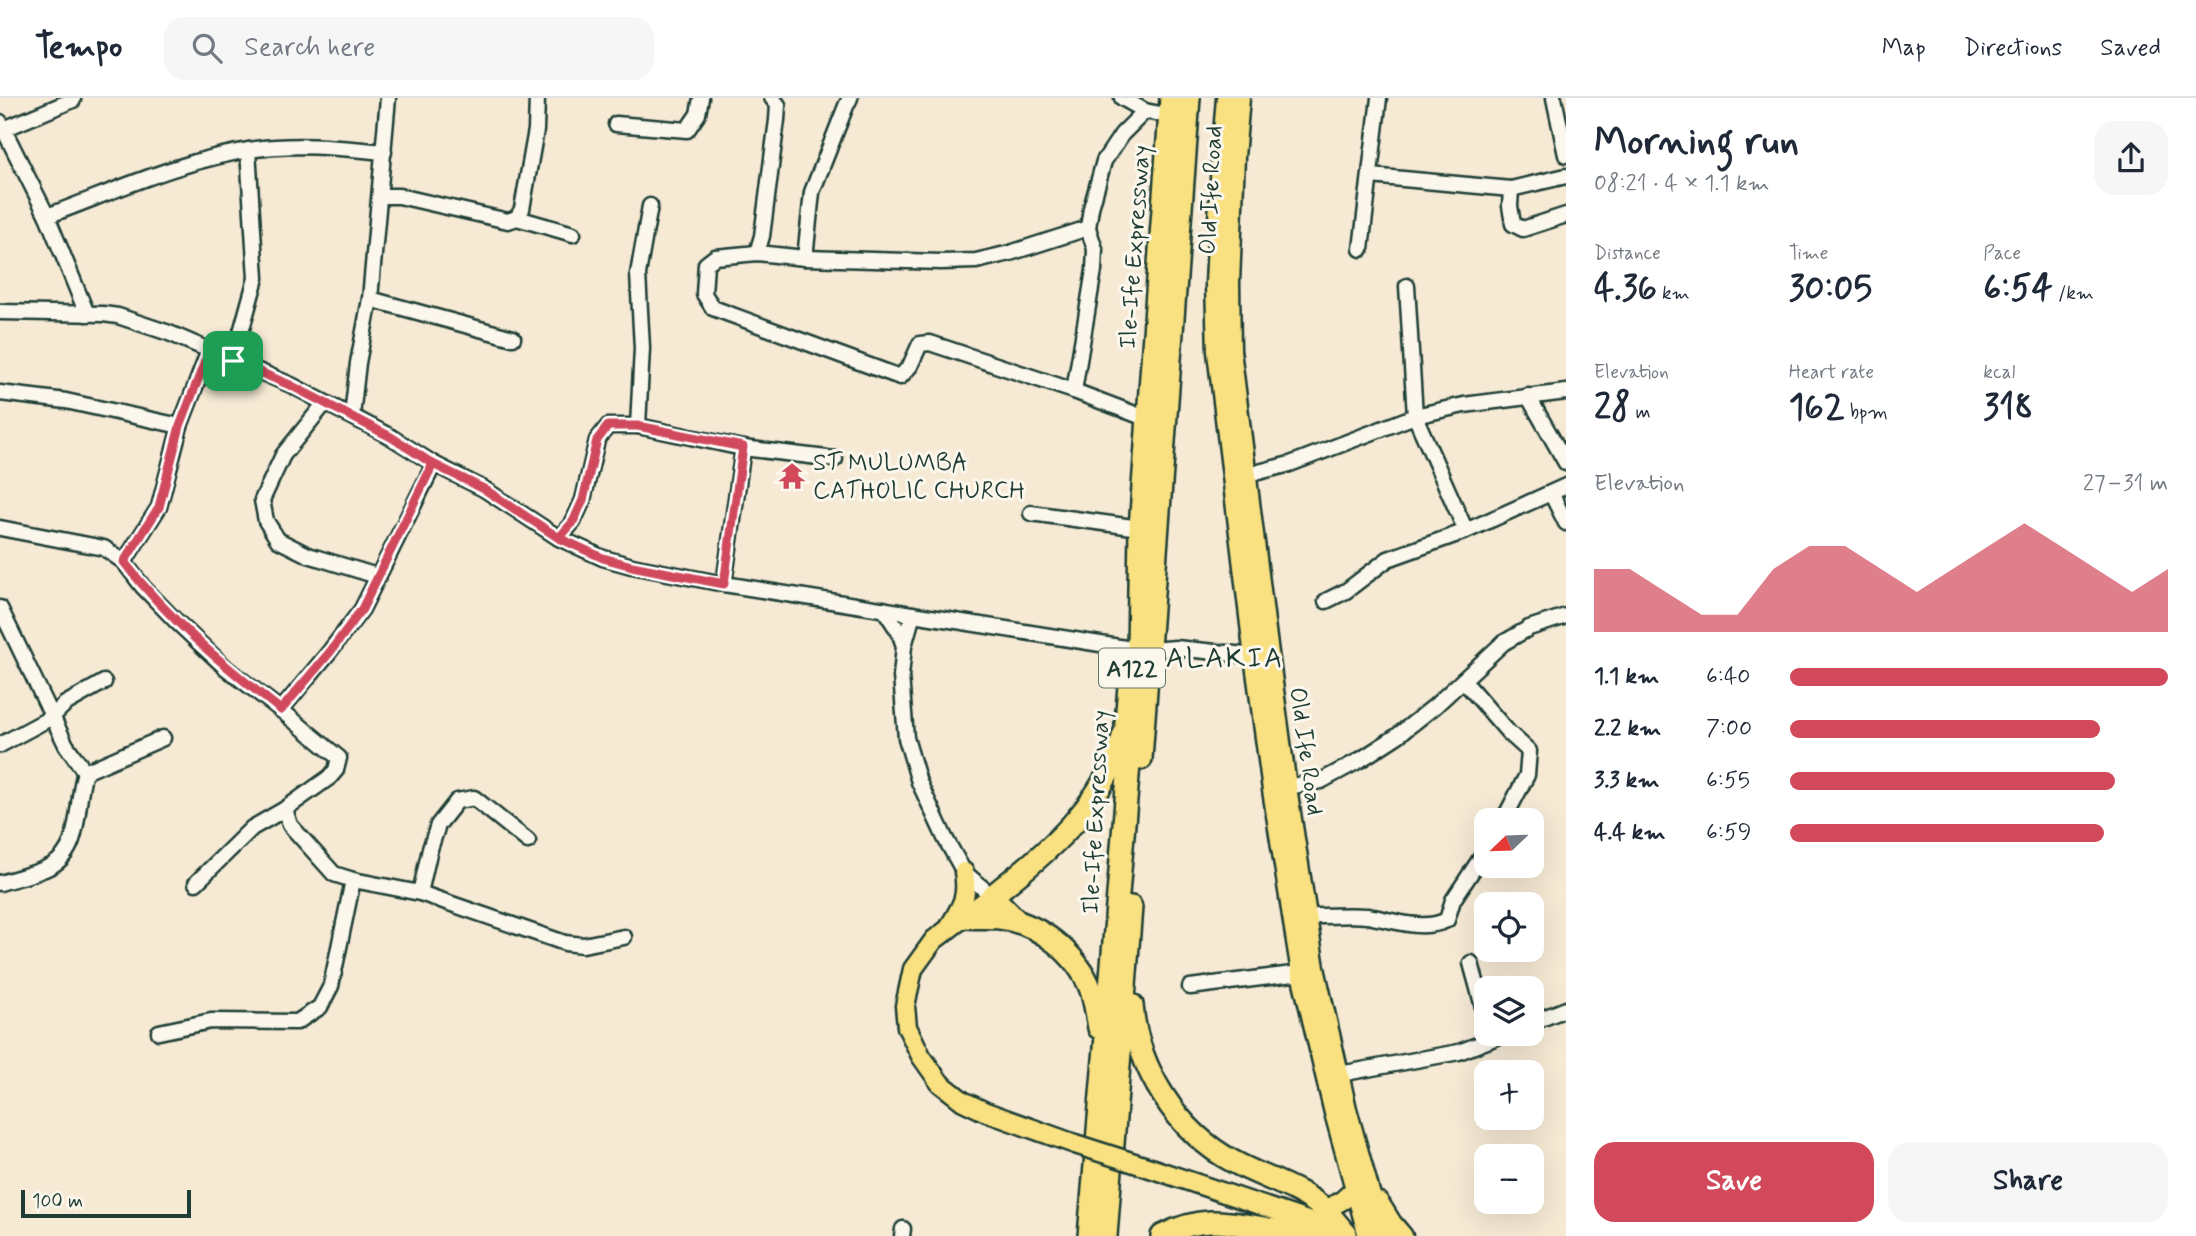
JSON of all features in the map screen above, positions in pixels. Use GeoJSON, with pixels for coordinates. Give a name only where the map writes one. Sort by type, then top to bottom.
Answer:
{"type":"FeatureCollection","features":[{"type":"Feature","properties":{"kind":"highway","name":"Ile-Ife Expressway"},"geometry":{"type":"LineString","coordinates":[[1106,1236],[1129,927],[1143,650],[1189,98]]}},
{"type":"Feature","properties":{"kind":"highway","name":"Ile-Ife Expressway"},"geometry":{"type":"LineString","coordinates":[[1089,1236],[1131,741],[1126,729],[1130,674],[1143,650],[1140,527],[1170,107]]}},
{"type":"Feature","properties":{"kind":"highway"},"geometry":{"type":"LineString","coordinates":[[1018,922],[992,895],[1045,853],[1082,815],[1108,774],[1126,729]]}},
{"type":"Feature","properties":{"kind":"highway"},"geometry":{"type":"LineString","coordinates":[[967,917],[1000,918],[1036,929],[1052,938],[1078,967],[1090,989],[1100,1038],[1101,1082]]}},
{"type":"Feature","properties":{"kind":"highway"},"geometry":{"type":"LineString","coordinates":[[1129,927],[1131,992],[1136,1034],[1147,1066],[1173,1110],[1202,1140],[1219,1153],[1310,1199],[1325,1210],[1348,1235]]}},
{"type":"Feature","properties":{"kind":"highway"},"geometry":{"type":"LineString","coordinates":[[1162,1236],[1178,1227],[1214,1220],[1321,1235],[1348,1235]]}},
{"type":"Feature","properties":{"kind":"main road","name":"Old Ife Road"},"geometry":{"type":"LineString","coordinates":[[1226,98],[1216,284],[1217,352],[1306,916],[1362,1186],[1368,1236]]}},
{"type":"Feature","properties":{"kind":"main road","name":"Old Ife Road"},"geometry":{"type":"LineString","coordinates":[[1240,98],[1230,283],[1231,350],[1247,475],[1258,616],[1255,656],[1272,790],[1301,973],[1362,1186],[1382,1236]]}},
{"type":"Feature","properties":{"kind":"main road"},"geometry":{"type":"LineString","coordinates":[[948,929],[965,900],[967,887],[964,872]]}},
{"type":"Feature","properties":{"kind":"main road"},"geometry":{"type":"LineString","coordinates":[[992,895],[934,940],[913,969],[905,1006],[907,1027],[921,1056],[940,1083],[963,1101],[986,1112],[1348,1235]]}},
{"type":"Feature","properties":{"kind":"main road"},"geometry":{"type":"LineString","coordinates":[[1325,1210],[1362,1186],[1403,1236]]}},
{"type":"Feature","properties":{"kind":"street"},"geometry":{"type":"LineString","coordinates":[[352,416],[358,363],[370,299],[388,98]]}},
{"type":"Feature","properties":{"kind":"street"},"geometry":{"type":"LineString","coordinates":[[517,218],[522,209],[536,130],[537,98]]}},
{"type":"Feature","properties":{"kind":"street"},"geometry":{"type":"LineString","coordinates":[[616,124],[687,130],[698,114],[701,98]]}},
{"type":"Feature","properties":{"kind":"street"},"geometry":{"type":"LineString","coordinates":[[757,253],[762,236],[777,120],[778,105],[772,98]]}},
{"type":"Feature","properties":{"kind":"street"},"geometry":{"type":"LineString","coordinates":[[804,258],[812,192],[850,98]]}},
{"type":"Feature","properties":{"kind":"street"},"geometry":{"type":"LineString","coordinates":[[1122,98],[1145,111]]}},
{"type":"Feature","properties":{"kind":"street"},"geometry":{"type":"LineString","coordinates":[[1361,249],[1379,98]]}},
{"type":"Feature","properties":{"kind":"street"},"geometry":{"type":"LineString","coordinates":[[1553,98],[1566,155]]}},
{"type":"Feature","properties":{"kind":"street"},"geometry":{"type":"LineString","coordinates":[[73,100],[2,125],[47,216],[87,314]]}},
{"type":"Feature","properties":{"kind":"street"},"geometry":{"type":"LineString","coordinates":[[1074,391],[1096,249],[1088,228],[1104,161],[1122,134],[1145,111],[1170,107]]}},
{"type":"Feature","properties":{"kind":"street"},"geometry":{"type":"LineString","coordinates":[[47,216],[202,159],[248,150],[313,146],[384,152]]}},
{"type":"Feature","properties":{"kind":"street"},"geometry":{"type":"LineString","coordinates":[[233,361],[256,278],[248,150]]}},
{"type":"Feature","properties":{"kind":"street"},"geometry":{"type":"LineString","coordinates":[[1371,176],[1511,189],[1566,176]]}},
{"type":"Feature","properties":{"kind":"street"},"geometry":{"type":"LineString","coordinates":[[1511,189],[1513,224],[1523,229],[1566,215]]}},
{"type":"Feature","properties":{"kind":"street"},"geometry":{"type":"LineString","coordinates":[[380,196],[398,195],[508,221],[517,218],[573,234]]}},
{"type":"Feature","properties":{"kind":"street"},"geometry":{"type":"LineString","coordinates":[[638,426],[642,348],[638,274],[650,206]]}},
{"type":"Feature","properties":{"kind":"street"},"geometry":{"type":"LineString","coordinates":[[1088,228],[976,261],[804,258],[757,253],[715,257],[706,264],[704,294],[713,308],[900,377],[910,366],[920,344],[930,343],[1148,419]]}},
{"type":"Feature","properties":{"kind":"street"},"geometry":{"type":"LineString","coordinates":[[1407,286],[1415,416],[1466,531]]}},
{"type":"Feature","properties":{"kind":"street"},"geometry":{"type":"LineString","coordinates":[[370,299],[513,338]]}},
{"type":"Feature","properties":{"kind":"street"},"geometry":{"type":"LineString","coordinates":[[0,312],[118,316],[169,333],[290,385],[352,416],[433,464],[484,489],[559,538],[603,558],[632,566],[724,584],[1143,650],[1176,648],[1255,656]]}},
{"type":"Feature","properties":{"kind":"street"},"geometry":{"type":"LineString","coordinates":[[124,562],[159,507],[180,426],[209,351]]}},
{"type":"Feature","properties":{"kind":"street"},"geometry":{"type":"LineString","coordinates":[[1247,475],[1290,464],[1415,416],[1464,405],[1566,392]]}},
{"type":"Feature","properties":{"kind":"street"},"geometry":{"type":"LineString","coordinates":[[0,393],[66,401],[180,426]]}},
{"type":"Feature","properties":{"kind":"street"},"geometry":{"type":"LineString","coordinates":[[1528,396],[1566,463]]}},
{"type":"Feature","properties":{"kind":"street"},"geometry":{"type":"LineString","coordinates":[[324,403],[284,455],[262,500],[266,521],[278,540],[309,555],[377,576]]}},
{"type":"Feature","properties":{"kind":"street"},"geometry":{"type":"LineString","coordinates":[[559,538],[573,522],[583,500],[597,440],[608,426],[638,426],[743,447],[835,459]]}},
{"type":"Feature","properties":{"kind":"street"},"geometry":{"type":"LineString","coordinates":[[724,584],[743,447]]}},
{"type":"Feature","properties":{"kind":"street"},"geometry":{"type":"LineString","coordinates":[[281,710],[362,609],[433,464]]}},
{"type":"Feature","properties":{"kind":"street"},"geometry":{"type":"LineString","coordinates":[[1326,601],[1346,591],[1388,559],[1466,531],[1566,486]]}},
{"type":"Feature","properties":{"kind":"street"},"geometry":{"type":"LineString","coordinates":[[1551,493],[1566,523]]}},
{"type":"Feature","properties":{"kind":"street"},"geometry":{"type":"LineString","coordinates":[[1031,513],[1140,527]]}},
{"type":"Feature","properties":{"kind":"street"},"geometry":{"type":"LineString","coordinates":[[0,528],[104,548],[124,562],[175,620],[226,668],[339,758],[336,770],[330,777],[285,809],[252,828],[196,883]]}},
{"type":"Feature","properties":{"kind":"street"},"geometry":{"type":"LineString","coordinates":[[0,608],[66,746],[85,772]]}},
{"type":"Feature","properties":{"kind":"street"},"geometry":{"type":"LineString","coordinates":[[884,610],[899,632],[904,646]]}},
{"type":"Feature","properties":{"kind":"street"},"geometry":{"type":"LineString","coordinates":[[913,614],[904,646],[901,676],[906,738],[919,782],[945,838],[964,872],[992,895]]}},
{"type":"Feature","properties":{"kind":"street"},"geometry":{"type":"LineString","coordinates":[[1287,787],[1321,781],[1360,760],[1397,736],[1435,706],[1503,643],[1529,628],[1566,615]]}},
{"type":"Feature","properties":{"kind":"street"},"geometry":{"type":"LineString","coordinates":[[1463,680],[1508,732],[1529,751],[1527,775],[1510,808]]}},
{"type":"Feature","properties":{"kind":"street"},"geometry":{"type":"LineString","coordinates":[[0,745],[52,717],[65,704],[103,682]]}},
{"type":"Feature","properties":{"kind":"street"},"geometry":{"type":"LineString","coordinates":[[0,883],[53,865],[72,845],[85,772],[163,738]]}},
{"type":"Feature","properties":{"kind":"street"},"geometry":{"type":"LineString","coordinates":[[420,893],[438,825],[457,801],[474,798],[528,841]]}},
{"type":"Feature","properties":{"kind":"street"},"geometry":{"type":"LineString","coordinates":[[285,809],[290,825],[334,874],[420,893],[565,943],[583,945],[624,937]]}},
{"type":"Feature","properties":{"kind":"street"},"geometry":{"type":"LineString","coordinates":[[1306,916],[1364,916],[1434,926],[1447,920],[1453,900],[1474,868]]}},
{"type":"Feature","properties":{"kind":"street"},"geometry":{"type":"LineString","coordinates":[[159,1032],[211,1021],[297,1022],[320,1007],[331,986],[354,880]]}},
{"type":"Feature","properties":{"kind":"street"},"geometry":{"type":"LineString","coordinates":[[1471,963],[1475,976]]}},
{"type":"Feature","properties":{"kind":"street"},"geometry":{"type":"LineString","coordinates":[[1190,987],[1301,973]]}},
{"type":"Feature","properties":{"kind":"street"},"geometry":{"type":"LineString","coordinates":[[1544,1018],[1566,1009]]}},
{"type":"Feature","properties":{"kind":"street"},"geometry":{"type":"LineString","coordinates":[[1340,1074],[1459,1052],[1474,1046]]}},
{"type":"Feature","properties":{"kind":"place","name":"ST MULUMBA CATHOLIC CHURCH"},"geometry":{"type":"Point","coordinates":[792,476]}},
{"type":"Feature","properties":{"kind":"district","name":"ALAKIA"},"geometry":{"type":"Point","coordinates":[1225,657]}},
{"type":"Feature","properties":{"kind":"route"},"geometry":{"type":"LineString","coordinates":[[233,361],[209,351],[180,426],[159,507],[124,562],[175,620],[226,668],[281,710],[362,609],[433,464],[484,489],[559,538],[573,522],[583,500],[597,440],[608,426],[638,426],[743,447],[724,584],[603,558],[559,538],[484,489],[433,464],[352,416],[290,385],[233,361]]}}]}
